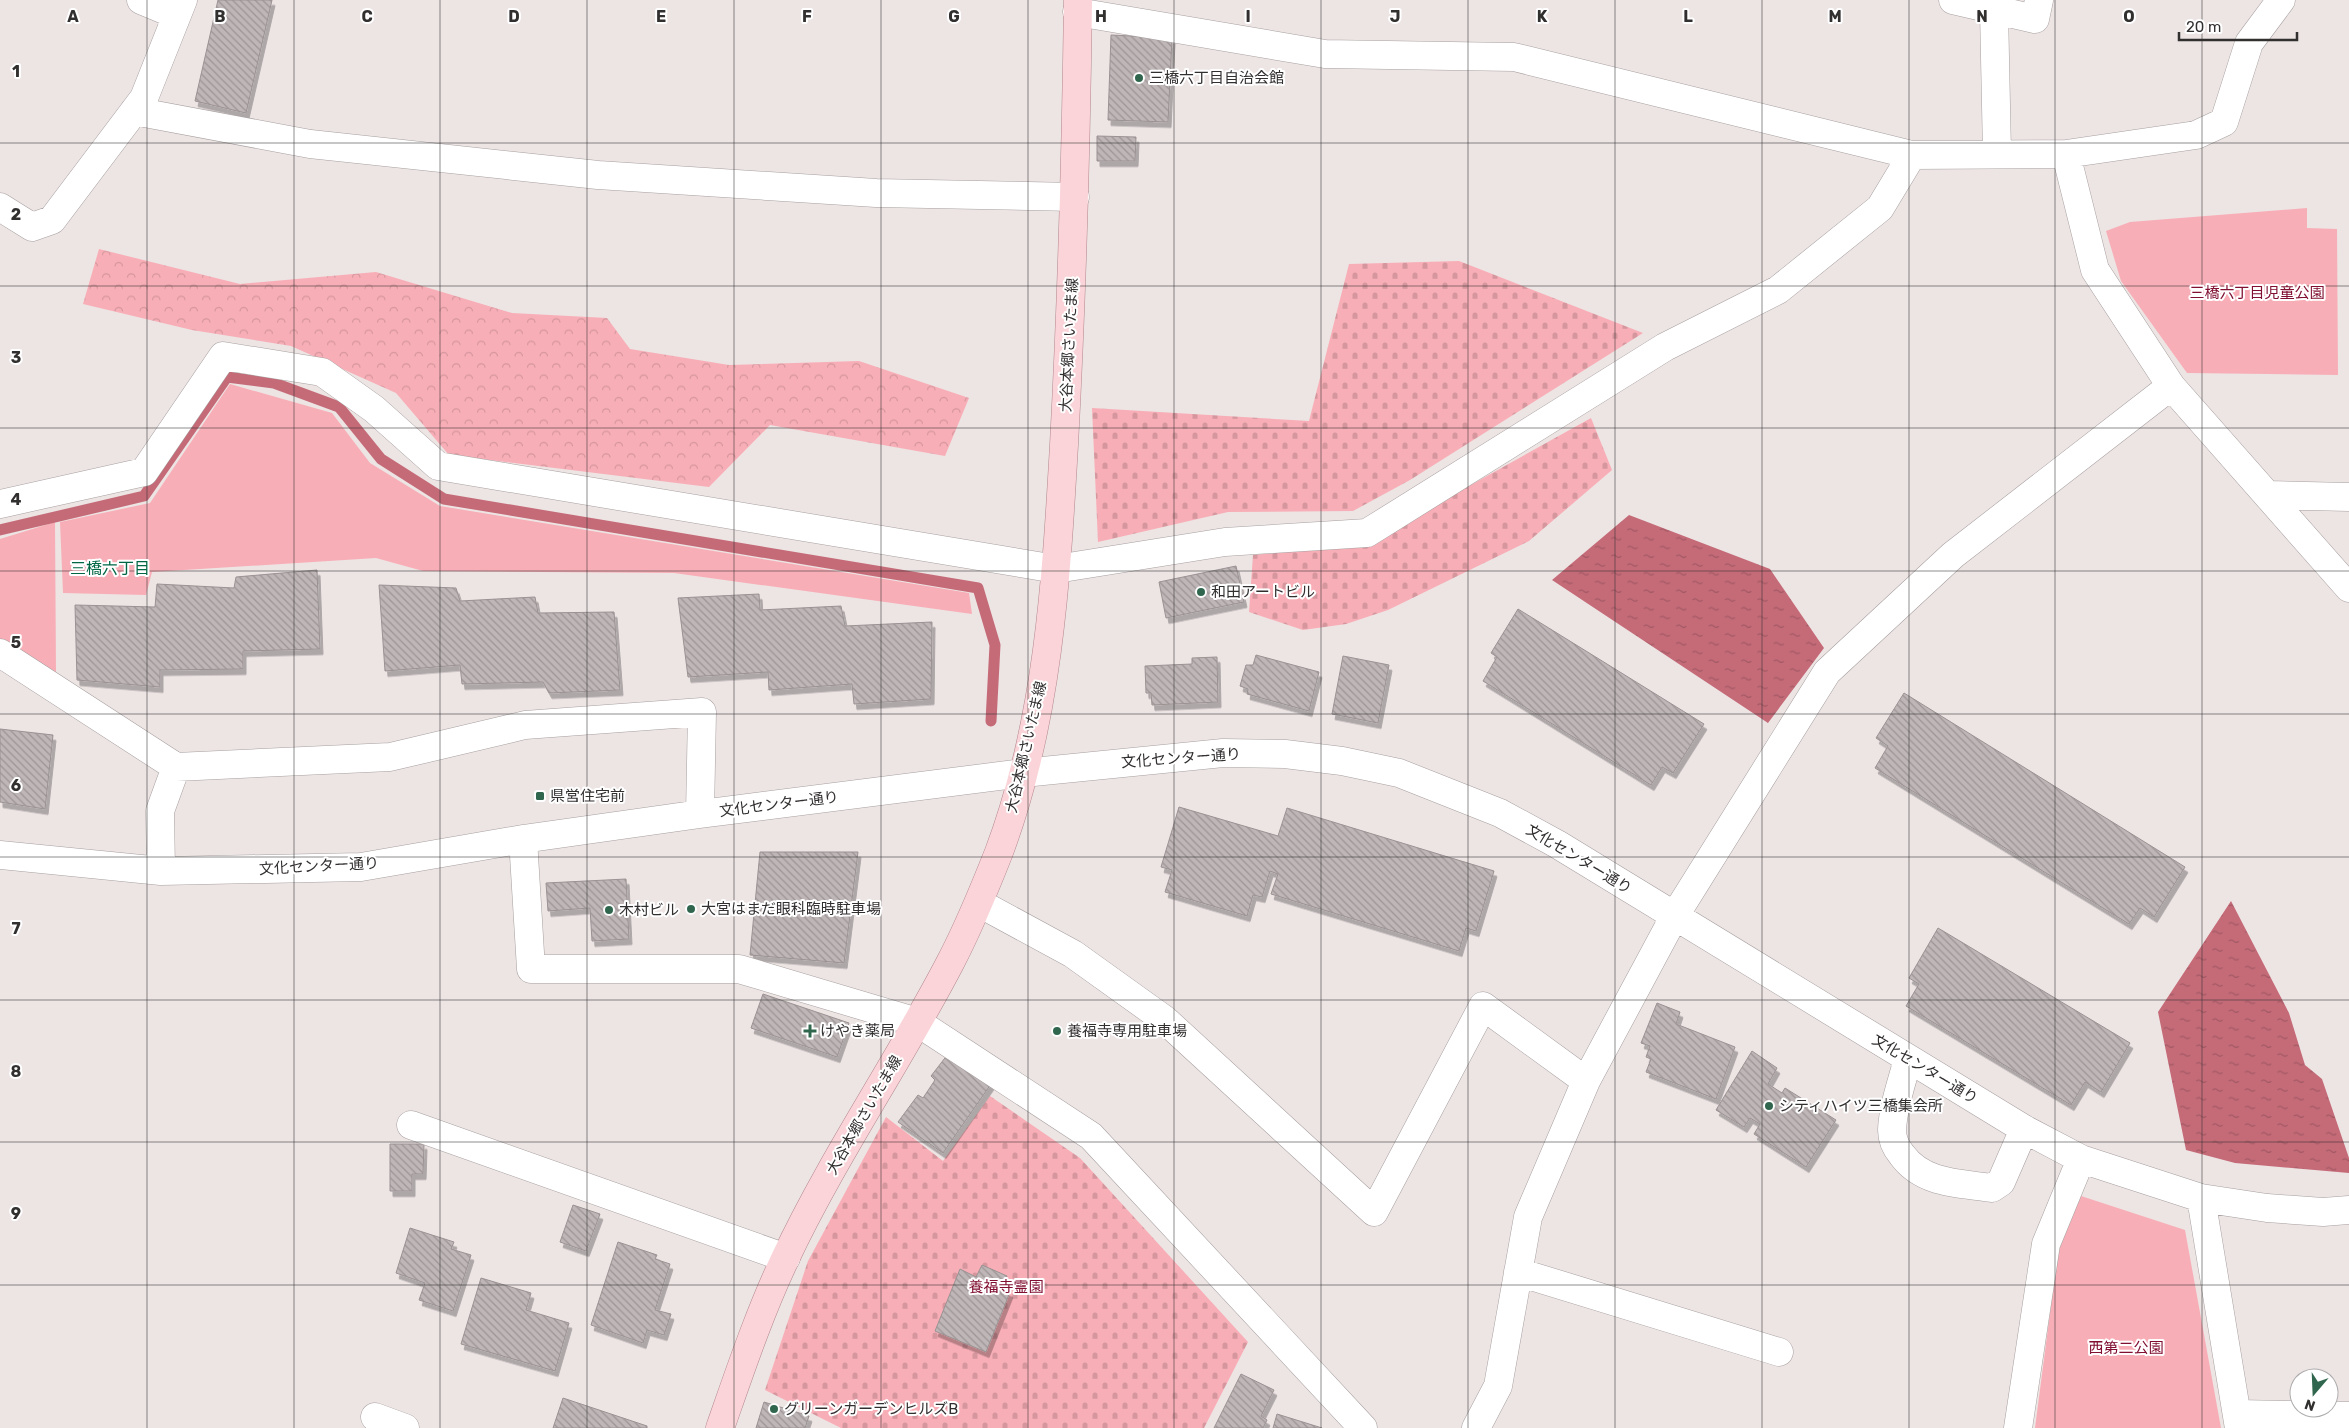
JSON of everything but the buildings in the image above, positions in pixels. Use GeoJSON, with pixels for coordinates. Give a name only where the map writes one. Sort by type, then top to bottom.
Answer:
{"type":"FeatureCollection","features":[{"type":"Feature","properties":{"kind":"main road","name":"大谷本郷さいたま線"},"geometry":{"type":"LineString","coordinates":[[720,1428],[751,1340],[786,1258],[830,1173],[951,962],[979,903],[1001,847],[1023,773],[1050,639],[1056,569],[1073,289],[1077,6]]}},
{"type":"Feature","properties":{"kind":"street"},"geometry":{"type":"LineString","coordinates":[[0,207],[32,227],[52,220],[144,98],[180,8],[140,0]]}},
{"type":"Feature","properties":{"kind":"street"},"geometry":{"type":"LineString","coordinates":[[1953,0],[2035,19],[2039,0]]}},
{"type":"Feature","properties":{"kind":"street"},"geometry":{"type":"LineString","coordinates":[[1077,6],[1324,54],[1514,57],[1912,155],[2066,154],[2196,135],[2224,122],[2249,43],[2281,0]]}},
{"type":"Feature","properties":{"kind":"street"},"geometry":{"type":"LineString","coordinates":[[1994,10],[1997,153]]}},
{"type":"Feature","properties":{"kind":"street"},"geometry":{"type":"LineString","coordinates":[[134,111],[310,144],[598,175],[876,193],[1075,197]]}},
{"type":"Feature","properties":{"kind":"street"},"geometry":{"type":"LineString","coordinates":[[2066,154],[2095,270],[2171,386],[2349,588]]}},
{"type":"Feature","properties":{"kind":"street"},"geometry":{"type":"LineString","coordinates":[[0,504],[144,472],[223,356],[322,372],[374,409],[438,466],[1056,569],[1224,542],[1367,533],[1665,347],[1778,290],[1880,208],[1912,155]]}},
{"type":"Feature","properties":{"kind":"street"},"geometry":{"type":"LineString","coordinates":[[1476,1428],[1498,1386],[1528,1217],[1586,1081],[1674,917],[1827,672],[1953,555],[2171,386]]}},
{"type":"Feature","properties":{"kind":"street"},"geometry":{"type":"LineString","coordinates":[[2269,495],[2349,497]]}},
{"type":"Feature","properties":{"kind":"street"},"geometry":{"type":"LineString","coordinates":[[0,653],[176,767],[390,757],[526,725],[702,712],[700,814]]}},
{"type":"Feature","properties":{"kind":"street","name":"文化センター通り"},"geometry":{"type":"LineString","coordinates":[[0,855],[161,872],[361,868],[523,839],[700,814],[1023,773],[1223,753],[1285,754],[1342,761],[1399,773],[1449,791],[1500,813],[1557,844],[2024,1129],[2081,1159],[2200,1198],[2267,1208],[2323,1212],[2349,1210]]}},
{"type":"Feature","properties":{"kind":"street"},"geometry":{"type":"LineString","coordinates":[[161,872],[160,811],[176,767]]}},
{"type":"Feature","properties":{"kind":"street"},"geometry":{"type":"LineString","coordinates":[[523,839],[531,969],[740,969],[917,1022],[1091,1136],[1361,1427]]}},
{"type":"Feature","properties":{"kind":"street"},"geometry":{"type":"LineString","coordinates":[[979,903],[1073,954],[1165,1020],[1374,1212],[1483,1006],[1586,1081]]}},
{"type":"Feature","properties":{"kind":"street"},"geometry":{"type":"LineString","coordinates":[[1908,1059],[1894,1112],[1892,1132],[1896,1148],[1908,1163],[1924,1175],[1942,1181],[1992,1188],[2001,1182],[2024,1129]]}},
{"type":"Feature","properties":{"kind":"street"},"geometry":{"type":"LineString","coordinates":[[411,1125],[786,1258]]}},
{"type":"Feature","properties":{"kind":"street"},"geometry":{"type":"LineString","coordinates":[[2018,1428],[2046,1244],[2081,1159]]}},
{"type":"Feature","properties":{"kind":"street"},"geometry":{"type":"LineString","coordinates":[[2200,1198],[2238,1421],[2349,1416]]}},
{"type":"Feature","properties":{"kind":"street"},"geometry":{"type":"LineString","coordinates":[[1518,1272],[1779,1352]]}},
{"type":"Feature","properties":{"kind":"street"},"geometry":{"type":"LineString","coordinates":[[375,1417],[405,1428]]}},
{"type":"Feature","properties":{"kind":"green space","name":"三橋六丁目児童公園"},"geometry":{"type":"Polygon","coordinates":[[[2307,208],[2307,228],[2337,229],[2338,375],[2187,373],[2121,281],[2106,231],[2130,222],[2307,208]]]}},
{"type":"Feature","properties":{"kind":"green space"},"geometry":{"type":"Polygon","coordinates":[[[99,249],[240,284],[376,272],[512,313],[607,318],[630,349],[729,365],[859,361],[969,398],[945,456],[770,425],[709,487],[449,455],[396,393],[291,346],[192,330],[83,304],[99,249]]]}},
{"type":"Feature","properties":{"kind":"green space"},"geometry":{"type":"Polygon","coordinates":[[[1459,261],[1643,333],[1410,480],[1353,511],[1228,512],[1098,542],[1092,408],[1309,421],[1349,264],[1459,261]]]}},
{"type":"Feature","properties":{"kind":"green space"},"geometry":{"type":"Polygon","coordinates":[[[230,384],[332,413],[370,463],[440,506],[969,593],[972,614],[674,573],[423,571],[376,558],[152,572],[146,595],[63,593],[60,522],[150,503],[230,384]]]}},
{"type":"Feature","properties":{"kind":"green space"},"geometry":{"type":"Polygon","coordinates":[[[1591,418],[1612,470],[1529,541],[1388,610],[1346,624],[1303,630],[1249,612],[1253,555],[1363,545],[1591,418]]]}},
{"type":"Feature","properties":{"kind":"green space"},"geometry":{"type":"Polygon","coordinates":[[[55,522],[56,675],[0,639],[0,539],[55,522]]]}},
{"type":"Feature","properties":{"kind":"green space","name":"養福寺霊園"},"geometry":{"type":"Polygon","coordinates":[[[990,1096],[1080,1158],[1248,1342],[1204,1428],[841,1428],[765,1390],[808,1261],[886,1117],[943,1161],[990,1096]]]}},
{"type":"Feature","properties":{"kind":"green space","name":"西第二公園"},"geometry":{"type":"Polygon","coordinates":[[[2081,1196],[2185,1230],[2221,1428],[2035,1428],[2059,1244],[2081,1196]]]}},
{"type":"Feature","properties":{"kind":"water"},"geometry":{"type":"Polygon","coordinates":[[[1629,515],[1770,569],[1824,648],[1768,723],[1552,580],[1629,515]]]}},
{"type":"Feature","properties":{"kind":"water"},"geometry":{"type":"Polygon","coordinates":[[[2231,901],[2289,1013],[2305,1065],[2322,1079],[2349,1158],[2349,1173],[2235,1163],[2186,1150],[2158,1012],[2231,901]]]}},
{"type":"Feature","properties":{"kind":"waterway"},"geometry":{"type":"LineString","coordinates":[[0,530],[144,496],[227,377],[274,383],[339,407],[381,459],[444,499],[978,588],[995,645],[991,721]]}},
{"type":"Feature","properties":{"kind":"place","name":"三橋六丁目自治会館"},"geometry":{"type":"Point","coordinates":[1139,78]}},
{"type":"Feature","properties":{"kind":"place","name":"和田アートビル"},"geometry":{"type":"Point","coordinates":[1201,592]}},
{"type":"Feature","properties":{"kind":"place","name":"県営住宅前"},"geometry":{"type":"Point","coordinates":[540,796]}},
{"type":"Feature","properties":{"kind":"place","name":"大宮はまだ眼科臨時駐車場"},"geometry":{"type":"Point","coordinates":[691,909]}},
{"type":"Feature","properties":{"kind":"place","name":"木村ビル"},"geometry":{"type":"Point","coordinates":[609,910]}},
{"type":"Feature","properties":{"kind":"place","name":"けやき薬局"},"geometry":{"type":"Point","coordinates":[810,1031]}},
{"type":"Feature","properties":{"kind":"place","name":"養福寺専用駐車場"},"geometry":{"type":"Point","coordinates":[1057,1031]}},
{"type":"Feature","properties":{"kind":"place","name":"シティハイツ三橋集会所"},"geometry":{"type":"Point","coordinates":[1769,1106]}},
{"type":"Feature","properties":{"kind":"place","name":"グリーンガーデンヒルズB"},"geometry":{"type":"Point","coordinates":[774,1409]}},
{"type":"Feature","properties":{"kind":"district","name":"三橋六丁目"},"geometry":{"type":"Point","coordinates":[110,568]}}]}
